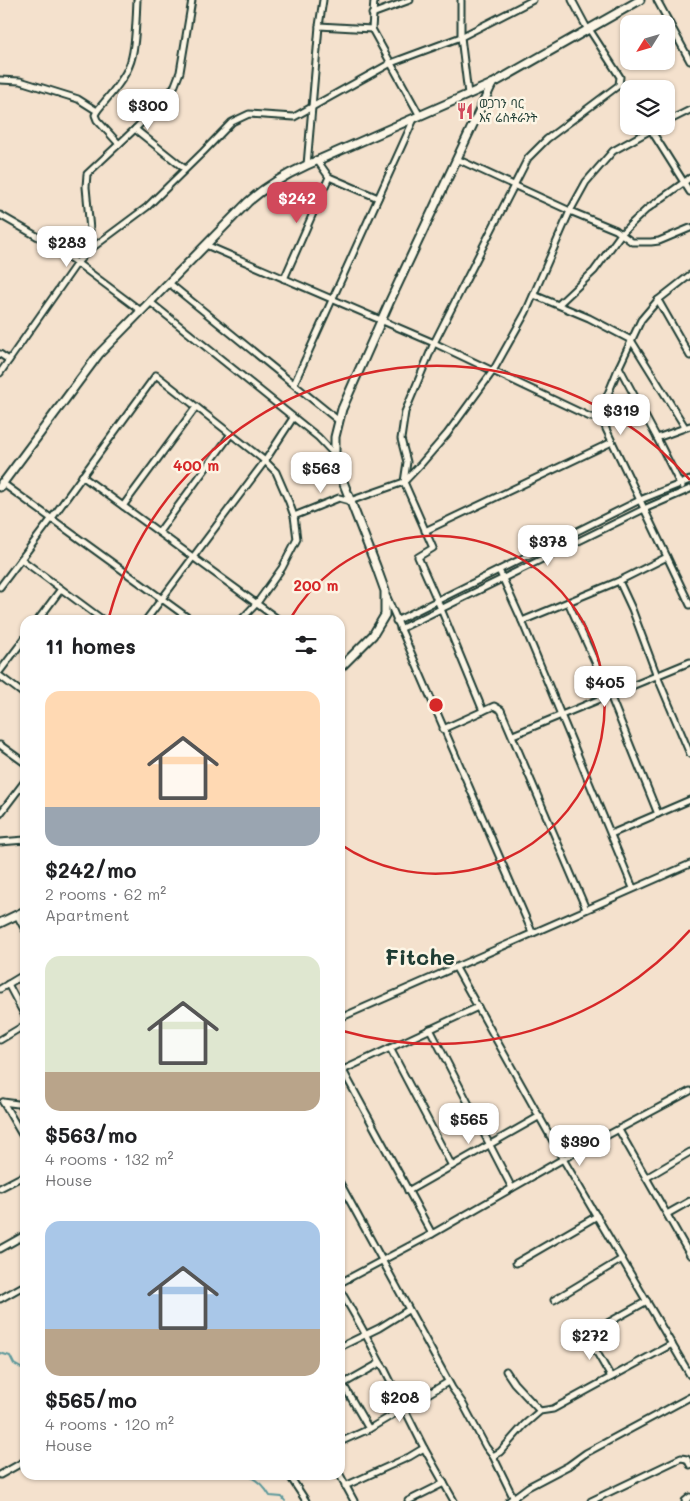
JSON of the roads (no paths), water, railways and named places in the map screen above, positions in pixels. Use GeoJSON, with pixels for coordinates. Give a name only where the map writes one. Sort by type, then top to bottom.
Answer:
{"type":"FeatureCollection","features":[{"type":"Feature","properties":{"kind":"street"},"geometry":{"type":"LineString","coordinates":[[119,144],[97,120],[95,115],[129,68],[133,51],[137,0]]}},
{"type":"Feature","properties":{"kind":"street"},"geometry":{"type":"LineString","coordinates":[[88,251],[90,230],[86,187],[87,174],[168,96],[175,85],[180,72],[192,0]]}},
{"type":"Feature","properties":{"kind":"street"},"geometry":{"type":"LineString","coordinates":[[307,165],[319,26],[324,0]]}},
{"type":"Feature","properties":{"kind":"street"},"geometry":{"type":"LineString","coordinates":[[374,0],[372,29],[391,63],[417,118]]}},
{"type":"Feature","properties":{"kind":"street"},"geometry":{"type":"LineString","coordinates":[[372,14],[410,0]]}},
{"type":"Feature","properties":{"kind":"street"},"geometry":{"type":"LineString","coordinates":[[461,0],[461,36],[468,94]]}},
{"type":"Feature","properties":{"kind":"street"},"geometry":{"type":"LineString","coordinates":[[0,372],[88,251],[147,207],[232,122],[249,114],[294,118],[391,63],[461,36],[533,0]]}},
{"type":"Feature","properties":{"kind":"street"},"geometry":{"type":"LineString","coordinates":[[483,711],[418,557],[433,548],[404,482],[407,462],[401,439],[405,412],[434,343],[528,158],[547,139],[619,85],[620,77],[588,29],[572,0]]}},
{"type":"Feature","properties":{"kind":"street"},"geometry":{"type":"LineString","coordinates":[[184,615],[52,518],[1,484],[99,354],[260,192],[289,173],[492,84],[640,0]]}},
{"type":"Feature","properties":{"kind":"street"},"geometry":{"type":"LineString","coordinates":[[657,0],[690,61]]}},
{"type":"Feature","properties":{"kind":"street"},"geometry":{"type":"LineString","coordinates":[[319,26],[372,29]]}},
{"type":"Feature","properties":{"kind":"street"},"geometry":{"type":"LineString","coordinates":[[0,80],[20,81],[78,99],[97,111]]}},
{"type":"Feature","properties":{"kind":"street"},"geometry":{"type":"LineString","coordinates":[[492,84],[342,409],[334,438],[335,455],[384,592],[532,932]]}},
{"type":"Feature","properties":{"kind":"street"},"geometry":{"type":"LineString","coordinates":[[675,118],[690,110]]}},
{"type":"Feature","properties":{"kind":"street"},"geometry":{"type":"LineString","coordinates":[[294,384],[378,198],[417,118]]}},
{"type":"Feature","properties":{"kind":"street"},"geometry":{"type":"LineString","coordinates":[[135,129],[185,169]]}},
{"type":"Feature","properties":{"kind":"street"},"geometry":{"type":"LineString","coordinates":[[294,516],[339,498],[350,501],[404,482],[447,434],[493,371],[526,312],[570,212],[586,182],[613,151],[642,135]]}},
{"type":"Feature","properties":{"kind":"street"},"geometry":{"type":"LineString","coordinates":[[654,135],[690,192]]}},
{"type":"Feature","properties":{"kind":"street"},"geometry":{"type":"LineString","coordinates":[[456,159],[570,212],[616,230],[632,242],[659,241],[690,228]]}},
{"type":"Feature","properties":{"kind":"street"},"geometry":{"type":"LineString","coordinates":[[317,160],[329,177],[378,198]]}},
{"type":"Feature","properties":{"kind":"street"},"geometry":{"type":"LineString","coordinates":[[284,279],[329,177]]}},
{"type":"Feature","properties":{"kind":"street"},"geometry":{"type":"LineString","coordinates":[[559,304],[594,271],[621,234],[647,209],[690,178]]}},
{"type":"Feature","properties":{"kind":"street"},"geometry":{"type":"LineString","coordinates":[[0,215],[78,263],[141,311]]}},
{"type":"Feature","properties":{"kind":"street"},"geometry":{"type":"LineString","coordinates":[[206,245],[434,343],[590,417],[603,418]]}},
{"type":"Feature","properties":{"kind":"street"},"geometry":{"type":"LineString","coordinates":[[690,276],[658,300],[641,320],[603,406],[603,418],[612,442],[690,605]]}},
{"type":"Feature","properties":{"kind":"street"},"geometry":{"type":"LineString","coordinates":[[168,283],[339,421]]}},
{"type":"Feature","properties":{"kind":"street"},"geometry":{"type":"LineString","coordinates":[[534,295],[559,304],[631,340],[688,427],[657,438]]}},
{"type":"Feature","properties":{"kind":"street"},"geometry":{"type":"LineString","coordinates":[[658,300],[690,356]]}},
{"type":"Feature","properties":{"kind":"street"},"geometry":{"type":"LineString","coordinates":[[150,302],[318,437],[335,455]]}},
{"type":"Feature","properties":{"kind":"street"},"geometry":{"type":"LineString","coordinates":[[0,354],[9,360]]}},
{"type":"Feature","properties":{"kind":"street"},"geometry":{"type":"LineString","coordinates":[[619,367],[680,484],[689,489]]}},
{"type":"Feature","properties":{"kind":"street"},"geometry":{"type":"LineString","coordinates":[[0,587],[156,376],[265,461],[276,472],[290,502],[297,539],[282,568],[245,615]]}},
{"type":"Feature","properties":{"kind":"street"},"geometry":{"type":"LineString","coordinates":[[123,506],[196,407]]}},
{"type":"Feature","properties":{"kind":"street"},"geometry":{"type":"LineString","coordinates":[[150,615],[265,461],[293,418]]}},
{"type":"Feature","properties":{"kind":"street"},"geometry":{"type":"LineString","coordinates":[[159,532],[231,434]]}},
{"type":"Feature","properties":{"kind":"street"},"geometry":{"type":"LineString","coordinates":[[426,531],[612,442]]}},
{"type":"Feature","properties":{"kind":"street"},"geometry":{"type":"LineString","coordinates":[[82,476],[272,615]]}},
{"type":"Feature","properties":{"kind":"street"},"geometry":{"type":"LineString","coordinates":[[396,621],[640,500],[690,480]]}},
{"type":"Feature","properties":{"kind":"street"},"geometry":{"type":"LineString","coordinates":[[400,629],[644,508],[689,489]]}},
{"type":"Feature","properties":{"kind":"street"},"geometry":{"type":"LineString","coordinates":[[522,621],[619,581],[667,557]]}},
{"type":"Feature","properties":{"kind":"street"},"geometry":{"type":"LineString","coordinates":[[21,559],[91,615]]}},
{"type":"Feature","properties":{"kind":"street"},"geometry":{"type":"LineString","coordinates":[[499,570],[633,888]]}},
{"type":"Feature","properties":{"kind":"street"},"geometry":{"type":"LineString","coordinates":[[619,581],[690,754]]}},
{"type":"Feature","properties":{"kind":"street"},"geometry":{"type":"LineString","coordinates":[[42,615],[61,589]]}},
{"type":"Feature","properties":{"kind":"street"},"geometry":{"type":"LineString","coordinates":[[345,662],[373,634],[385,615],[384,592]]}},
{"type":"Feature","properties":{"kind":"street"},"geometry":{"type":"LineString","coordinates":[[568,602],[610,695],[658,814]]}},
{"type":"Feature","properties":{"kind":"street"},"geometry":{"type":"LineString","coordinates":[[0,671],[20,645]]}},
{"type":"Feature","properties":{"kind":"street"},"geometry":{"type":"LineString","coordinates":[[513,736],[690,662]]}},
{"type":"Feature","properties":{"kind":"street"},"geometry":{"type":"LineString","coordinates":[[0,676],[20,691]]}},
{"type":"Feature","properties":{"kind":"street"},"geometry":{"type":"LineString","coordinates":[[443,729],[494,706],[501,710],[586,909]]}},
{"type":"Feature","properties":{"kind":"street"},"geometry":{"type":"LineString","coordinates":[[0,745],[20,759]]}},
{"type":"Feature","properties":{"kind":"street"},"geometry":{"type":"LineString","coordinates":[[0,813],[20,787]]}},
{"type":"Feature","properties":{"kind":"street"},"geometry":{"type":"LineString","coordinates":[[611,834],[690,800]]}},
{"type":"Feature","properties":{"kind":"street"},"geometry":{"type":"LineString","coordinates":[[0,842],[20,840]]}},
{"type":"Feature","properties":{"kind":"street"},"geometry":{"type":"LineString","coordinates":[[345,1016],[690,864]]}},
{"type":"Feature","properties":{"kind":"street"},"geometry":{"type":"LineString","coordinates":[[0,923],[20,914]]}},
{"type":"Feature","properties":{"kind":"street"},"geometry":{"type":"LineString","coordinates":[[17,915],[20,921]]}},
{"type":"Feature","properties":{"kind":"street"},"geometry":{"type":"LineString","coordinates":[[456,968],[563,1159],[690,1375]]}},
{"type":"Feature","properties":{"kind":"street"},"geometry":{"type":"LineString","coordinates":[[0,989],[20,977]]}},
{"type":"Feature","properties":{"kind":"street"},"geometry":{"type":"LineString","coordinates":[[8,984],[20,1007]]}},
{"type":"Feature","properties":{"kind":"street"},"geometry":{"type":"LineString","coordinates":[[345,1065],[390,1048],[478,1007]]}},
{"type":"Feature","properties":{"kind":"street"},"geometry":{"type":"LineString","coordinates":[[0,1040],[20,1028]]}},
{"type":"Feature","properties":{"kind":"street"},"geometry":{"type":"LineString","coordinates":[[430,1029],[512,1188]]}},
{"type":"Feature","properties":{"kind":"street"},"geometry":{"type":"LineString","coordinates":[[390,1048],[452,1166]]}},
{"type":"Feature","properties":{"kind":"street"},"geometry":{"type":"LineString","coordinates":[[345,1074],[432,1234]]}},
{"type":"Feature","properties":{"kind":"street"},"geometry":{"type":"LineString","coordinates":[[345,1280],[690,1091]]}},
{"type":"Feature","properties":{"kind":"street"},"geometry":{"type":"LineString","coordinates":[[1,1101],[20,1104]]}},
{"type":"Feature","properties":{"kind":"street"},"geometry":{"type":"LineString","coordinates":[[1,1101],[20,1132]]}},
{"type":"Feature","properties":{"kind":"street"},"geometry":{"type":"LineString","coordinates":[[408,1191],[540,1116]]}},
{"type":"Feature","properties":{"kind":"street"},"geometry":{"type":"LineString","coordinates":[[619,1130],[690,1256]]}},
{"type":"Feature","properties":{"kind":"street"},"geometry":{"type":"LineString","coordinates":[[646,1178],[690,1152]]}},
{"type":"Feature","properties":{"kind":"street"},"geometry":{"type":"LineString","coordinates":[[0,1188],[20,1178]]}},
{"type":"Feature","properties":{"kind":"street"},"geometry":{"type":"LineString","coordinates":[[345,1192],[448,1382],[462,1402],[486,1447],[493,1456],[513,1500],[528,1487],[568,1466],[586,1453],[690,1397]]}},
{"type":"Feature","properties":{"kind":"street"},"geometry":{"type":"LineString","coordinates":[[666,1214],[690,1202]]}},
{"type":"Feature","properties":{"kind":"street"},"geometry":{"type":"LineString","coordinates":[[516,1263],[597,1216]]}},
{"type":"Feature","properties":{"kind":"street"},"geometry":{"type":"LineString","coordinates":[[0,1249],[20,1238]]}},
{"type":"Feature","properties":{"kind":"street"},"geometry":{"type":"LineString","coordinates":[[554,1300],[622,1259]]}},
{"type":"Feature","properties":{"kind":"street"},"geometry":{"type":"LineString","coordinates":[[0,1299],[20,1287]]}},
{"type":"Feature","properties":{"kind":"street"},"geometry":{"type":"LineString","coordinates":[[345,1299],[379,1358],[424,1448],[454,1501]]}},
{"type":"Feature","properties":{"kind":"street"},"geometry":{"type":"LineString","coordinates":[[612,1377],[588,1334],[647,1301]]}},
{"type":"Feature","properties":{"kind":"street"},"geometry":{"type":"LineString","coordinates":[[345,1345],[366,1335],[408,1310]]}},
{"type":"Feature","properties":{"kind":"street"},"geometry":{"type":"LineString","coordinates":[[493,1456],[500,1452],[540,1411],[553,1409],[672,1344]]}},
{"type":"Feature","properties":{"kind":"street"},"geometry":{"type":"LineString","coordinates":[[345,1380],[380,1363]]}},
{"type":"Feature","properties":{"kind":"street"},"geometry":{"type":"LineString","coordinates":[[506,1371],[514,1383],[540,1411]]}},
{"type":"Feature","properties":{"kind":"street"},"geometry":{"type":"LineString","coordinates":[[345,1440],[369,1429],[448,1382]]}},
{"type":"Feature","properties":{"kind":"street"},"geometry":{"type":"LineString","coordinates":[[345,1389],[369,1429]]}},
{"type":"Feature","properties":{"kind":"street"},"geometry":{"type":"LineString","coordinates":[[345,1486],[410,1457],[424,1448]]}},
{"type":"Feature","properties":{"kind":"street"},"geometry":{"type":"LineString","coordinates":[[591,1501],[681,1458],[687,1459],[690,1464]]}},
{"type":"Feature","properties":{"kind":"street"},"geometry":{"type":"LineString","coordinates":[[0,1475],[20,1464]]}},
{"type":"Feature","properties":{"kind":"street"},"geometry":{"type":"LineString","coordinates":[[292,1480],[306,1501]]}},
{"type":"Feature","properties":{"kind":"street"},"geometry":{"type":"LineString","coordinates":[[342,1480],[354,1501]]}},
{"type":"Feature","properties":{"kind":"street"},"geometry":{"type":"LineString","coordinates":[[408,1501],[444,1483]]}},
{"type":"Feature","properties":{"kind":"street"},"geometry":{"type":"LineString","coordinates":[[685,1501],[690,1497]]}},
{"type":"Feature","properties":{"kind":"waterway"},"geometry":{"type":"LineString","coordinates":[[0,1353],[10,1356],[14,1364],[20,1367]]}},
{"type":"Feature","properties":{"kind":"waterway"},"geometry":{"type":"LineString","coordinates":[[255,1480],[270,1496],[282,1497],[285,1501]]}},
{"type":"Feature","properties":{"kind":"place","name":"ወጋገን ባር እና ሬስቶራንት"},"geometry":{"type":"Point","coordinates":[465,111]}},
{"type":"Feature","properties":{"kind":"district","name":"Fitche"},"geometry":{"type":"Point","coordinates":[420,957]}}]}
